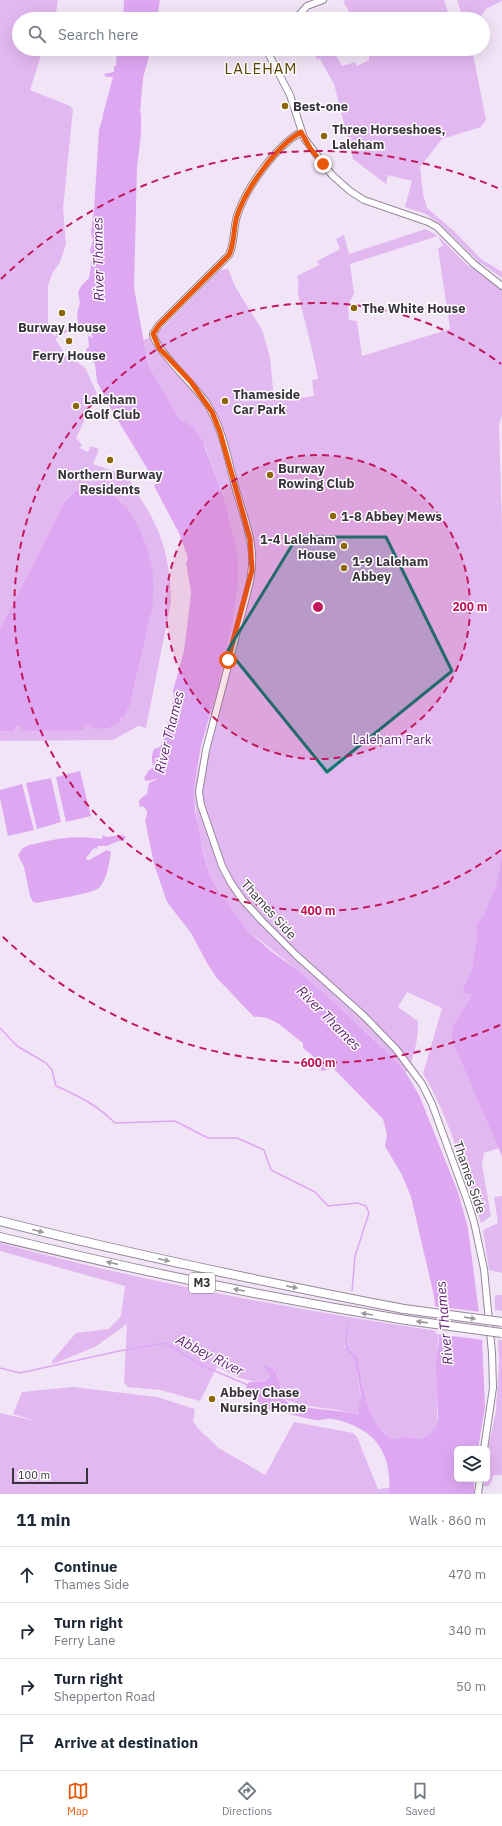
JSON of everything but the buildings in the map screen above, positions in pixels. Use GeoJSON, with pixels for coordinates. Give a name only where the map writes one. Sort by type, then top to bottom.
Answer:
{"type":"FeatureCollection","features":[{"type":"Feature","properties":{"kind":"highway","name":"M3"},"geometry":{"type":"LineString","coordinates":[[0,1221],[208,1270],[404,1309],[502,1322]]}},
{"type":"Feature","properties":{"kind":"highway","name":"M3"},"geometry":{"type":"LineString","coordinates":[[0,1236],[202,1283],[333,1308],[502,1333]]}},
{"type":"Feature","properties":{"kind":"street"},"geometry":{"type":"LineString","coordinates":[[304,0],[307,6]]}},
{"type":"Feature","properties":{"kind":"street"},"geometry":{"type":"LineString","coordinates":[[302,12],[307,6],[324,0]]}},
{"type":"Feature","properties":{"kind":"street"},"geometry":{"type":"LineString","coordinates":[[270,56],[290,95],[301,132],[310,148],[326,169],[350,191],[375,204],[428,222],[437,227],[474,264],[502,286]]}},
{"type":"Feature","properties":{"kind":"street","name":"Thames Side"},"geometry":{"type":"LineString","coordinates":[[301,132],[282,147],[248,190],[236,218],[233,246],[229,255],[159,325],[153,334],[159,348],[191,382],[212,412],[220,432],[252,551],[252,570],[250,582],[206,750],[199,792],[201,805],[222,866],[242,899],[296,955],[364,1016],[396,1049],[422,1084],[432,1104],[474,1222],[484,1269],[492,1353],[493,1388],[484,1446]]}},
{"type":"Feature","properties":{"kind":"street"},"geometry":{"type":"LineString","coordinates":[[478,1494],[480,1482]]}},
{"type":"Feature","properties":{"kind":"highlighted area"},"geometry":{"type":"Polygon","coordinates":[[[297,537],[386,537],[452,671],[327,772],[228,650],[297,537]]]}},
{"type":"Feature","properties":{"kind":"green space"},"geometry":{"type":"Polygon","coordinates":[[[0,0],[58,0],[56,12],[12,12],[12,56],[41,56],[30,90],[70,106],[73,109],[63,209],[66,244],[60,262],[52,274],[48,286],[48,322],[54,337],[66,356],[79,363],[86,369],[97,394],[76,438],[82,445],[80,448],[88,452],[91,446],[99,449],[93,464],[125,476],[130,481],[153,519],[163,544],[169,571],[171,602],[146,728],[138,726],[113,740],[0,741],[0,731],[14,731],[14,726],[21,726],[21,730],[84,729],[84,725],[91,725],[91,729],[120,722],[118,720],[121,717],[123,719],[130,705],[152,610],[144,540],[122,502],[114,494],[102,487],[86,487],[77,490],[65,501],[0,629],[0,0]]]}},
{"type":"Feature","properties":{"kind":"green space"},"geometry":{"type":"Polygon","coordinates":[[[444,0],[448,12],[349,12],[343,1],[444,0]]]}},
{"type":"Feature","properties":{"kind":"green space"},"geometry":{"type":"Polygon","coordinates":[[[457,0],[502,0],[486,9],[484,12],[461,12],[457,0]]]}},
{"type":"Feature","properties":{"kind":"green space"},"geometry":{"type":"Polygon","coordinates":[[[315,56],[336,56],[342,66],[355,62],[357,66],[369,60],[369,56],[473,56],[486,120],[481,127],[442,139],[420,167],[423,194],[427,208],[455,232],[481,259],[502,272],[502,278],[478,261],[440,224],[426,214],[405,207],[412,181],[388,175],[386,184],[353,159],[334,84],[320,59],[318,60],[315,56]]]}},
{"type":"Feature","properties":{"kind":"green space","name":"Laleham Park"},"geometry":{"type":"Polygon","coordinates":[[[426,229],[438,236],[466,264],[502,289],[502,415],[499,425],[502,526],[502,853],[496,886],[483,916],[476,924],[477,935],[472,968],[463,993],[472,995],[452,1027],[452,1041],[499,1148],[484,1153],[482,1165],[491,1216],[481,1223],[449,1127],[423,1074],[442,1008],[407,992],[398,1007],[418,1021],[415,1048],[412,1060],[406,1073],[397,1062],[334,1002],[299,971],[247,930],[231,910],[210,876],[198,832],[194,788],[225,650],[238,556],[226,504],[204,444],[181,420],[169,403],[149,367],[143,341],[160,331],[220,270],[228,269],[236,288],[262,330],[270,357],[274,399],[287,400],[314,396],[312,380],[318,379],[298,294],[297,276],[319,265],[317,261],[340,249],[336,239],[344,235],[349,254],[426,229]],[[438,236],[350,264],[354,293],[348,305],[349,320],[357,321],[362,356],[450,329],[438,248],[443,246],[438,236]]]}},
{"type":"Feature","properties":{"kind":"green space"},"geometry":{"type":"Polygon","coordinates":[[[502,1196],[502,1273],[489,1270],[483,1230],[498,1223],[494,1197],[502,1196]]]}},
{"type":"Feature","properties":{"kind":"green space"},"geometry":{"type":"Polygon","coordinates":[[[0,1243],[163,1282],[273,1304],[438,1331],[437,1424],[430,1434],[420,1439],[407,1437],[390,1439],[374,1421],[369,1412],[356,1357],[347,1342],[344,1346],[355,1361],[361,1398],[359,1415],[350,1412],[304,1405],[286,1400],[281,1391],[278,1375],[268,1370],[271,1375],[270,1378],[249,1381],[217,1367],[200,1401],[160,1390],[127,1387],[127,1385],[124,1384],[127,1324],[95,1347],[53,1364],[52,1361],[76,1333],[109,1329],[121,1316],[125,1286],[0,1251],[0,1243]]]}},
{"type":"Feature","properties":{"kind":"green space"},"geometry":{"type":"Polygon","coordinates":[[[495,1295],[502,1295],[502,1311],[495,1310],[495,1295]]]}},
{"type":"Feature","properties":{"kind":"green space"},"geometry":{"type":"Polygon","coordinates":[[[498,1340],[502,1340],[502,1475],[494,1475],[489,1486],[483,1486],[484,1482],[490,1482],[490,1446],[488,1446],[496,1411],[499,1363],[498,1340]]]}},
{"type":"Feature","properties":{"kind":"green space"},"geometry":{"type":"Polygon","coordinates":[[[73,1387],[157,1397],[195,1409],[193,1421],[217,1447],[265,1475],[294,1422],[353,1433],[357,1437],[378,1489],[389,1488],[389,1494],[0,1494],[0,1413],[36,1421],[13,1414],[22,1392],[73,1387]]]}},
{"type":"Feature","properties":{"kind":"water"},"geometry":{"type":"Polygon","coordinates":[[[124,0],[160,0],[158,12],[123,12],[124,0]]]}},
{"type":"Feature","properties":{"kind":"water","name":"River Thames"},"geometry":{"type":"Polygon","coordinates":[[[117,56],[149,56],[143,78],[140,112],[141,133],[137,168],[134,288],[149,367],[177,415],[181,420],[193,427],[202,440],[226,504],[238,556],[238,584],[232,624],[218,686],[201,746],[194,788],[195,810],[203,852],[210,876],[220,893],[247,930],[272,952],[299,971],[397,1062],[406,1073],[419,1095],[458,1192],[468,1228],[482,1336],[485,1407],[478,1446],[454,1446],[454,1482],[474,1482],[474,1494],[389,1494],[389,1479],[384,1454],[378,1444],[370,1436],[348,1423],[334,1419],[329,1418],[315,1420],[265,1409],[246,1387],[249,1382],[264,1381],[270,1378],[270,1374],[264,1367],[266,1365],[272,1369],[279,1379],[281,1393],[286,1401],[310,1408],[359,1415],[361,1396],[355,1362],[345,1347],[346,1341],[349,1348],[357,1358],[370,1412],[381,1431],[390,1439],[407,1437],[420,1439],[430,1434],[437,1424],[436,1363],[439,1341],[434,1296],[411,1197],[402,1175],[385,1146],[387,1135],[383,1119],[333,1068],[322,1071],[312,1055],[303,1048],[303,1043],[275,1022],[262,1017],[254,1017],[216,977],[191,933],[167,902],[154,864],[145,820],[147,812],[143,806],[140,807],[139,802],[140,799],[147,794],[149,783],[158,779],[146,781],[144,778],[149,770],[154,767],[152,762],[152,754],[154,749],[160,747],[163,741],[174,696],[173,691],[184,651],[191,592],[186,563],[188,558],[179,533],[154,486],[156,483],[108,404],[113,402],[112,399],[112,402],[108,403],[97,382],[95,364],[87,354],[86,349],[89,347],[88,336],[93,338],[90,330],[90,334],[88,335],[85,329],[73,330],[58,336],[55,339],[54,337],[57,333],[78,326],[77,313],[80,303],[78,292],[89,278],[92,259],[90,251],[93,240],[91,233],[94,210],[99,130],[102,119],[104,119],[102,118],[113,77],[106,77],[104,74],[114,72],[114,66],[116,66],[117,56]]]}},
{"type":"Feature","properties":{"kind":"water"},"geometry":{"type":"Polygon","coordinates":[[[91,486],[104,489],[116,497],[126,507],[142,534],[151,563],[153,576],[152,610],[130,705],[123,719],[121,717],[119,720],[120,722],[108,728],[91,729],[91,725],[84,725],[84,730],[21,731],[21,726],[15,726],[14,731],[0,731],[0,629],[65,501],[77,490],[91,486]]]}},
{"type":"Feature","properties":{"kind":"water"},"geometry":{"type":"Polygon","coordinates":[[[80,771],[91,816],[66,822],[56,777],[80,771]]]}},
{"type":"Feature","properties":{"kind":"water"},"geometry":{"type":"Polygon","coordinates":[[[51,778],[61,822],[37,829],[26,783],[51,778]]]}},
{"type":"Feature","properties":{"kind":"water"},"geometry":{"type":"Polygon","coordinates":[[[22,784],[34,830],[8,836],[0,798],[0,790],[22,784]]]}},
{"type":"Feature","properties":{"kind":"water"},"geometry":{"type":"Polygon","coordinates":[[[103,835],[107,837],[122,835],[126,837],[124,841],[118,841],[107,846],[98,846],[97,849],[94,848],[86,858],[89,860],[107,850],[111,852],[106,876],[99,888],[79,895],[37,903],[33,902],[30,896],[24,867],[18,855],[23,848],[32,844],[65,838],[79,837],[102,839],[103,835]]]}},
{"type":"Feature","properties":{"kind":"water"},"geometry":{"type":"Polygon","coordinates":[[[502,853],[502,1156],[452,1041],[452,1027],[472,995],[462,993],[472,968],[477,935],[476,924],[483,916],[496,886],[502,853]]]}},
{"type":"Feature","properties":{"kind":"pier"},"geometry":{"type":"Polygon","coordinates":[[[433,1306],[481,1312],[484,1340],[436,1334],[433,1306]]]}},
{"type":"Feature","properties":{"kind":"waterway"},"geometry":{"type":"LineString","coordinates":[[0,1028],[17,1046],[46,1063],[52,1070],[56,1086],[87,1102],[115,1123],[175,1121],[208,1138],[237,1138],[264,1150],[271,1170],[315,1192],[328,1206],[357,1203],[366,1206],[369,1213],[355,1256],[352,1291]]}},
{"type":"Feature","properties":{"kind":"waterway"},"geometry":{"type":"LineString","coordinates":[[346,1341],[348,1322]]}},
{"type":"Feature","properties":{"kind":"waterway","name":"Abbey River"},"geometry":{"type":"LineString","coordinates":[[0,1368],[20,1373],[119,1351],[165,1343],[203,1366],[248,1385]]}},
{"type":"Feature","properties":{"kind":"place","name":"Best-one"},"geometry":{"type":"Point","coordinates":[285,106]}},
{"type":"Feature","properties":{"kind":"place","name":"Three Horseshoes, Laleham"},"geometry":{"type":"Point","coordinates":[324,136]}},
{"type":"Feature","properties":{"kind":"place","name":"The White House"},"geometry":{"type":"Point","coordinates":[354,308]}},
{"type":"Feature","properties":{"kind":"place","name":"Burway House"},"geometry":{"type":"Point","coordinates":[62,313]}},
{"type":"Feature","properties":{"kind":"place","name":"Ferry House"},"geometry":{"type":"Point","coordinates":[69,341]}},
{"type":"Feature","properties":{"kind":"place","name":"Thameside Car Park"},"geometry":{"type":"Point","coordinates":[225,401]}},
{"type":"Feature","properties":{"kind":"place","name":"Laleham Golf Club"},"geometry":{"type":"Point","coordinates":[76,406]}},
{"type":"Feature","properties":{"kind":"place","name":"Northern Burway Residents"},"geometry":{"type":"Point","coordinates":[110,460]}},
{"type":"Feature","properties":{"kind":"place","name":"Burway Rowing Club"},"geometry":{"type":"Point","coordinates":[270,475]}},
{"type":"Feature","properties":{"kind":"place","name":"1-8 Abbey Mews"},"geometry":{"type":"Point","coordinates":[333,516]}},
{"type":"Feature","properties":{"kind":"place","name":"1-4 Laleham House"},"geometry":{"type":"Point","coordinates":[344,546]}},
{"type":"Feature","properties":{"kind":"place","name":"1-9 Laleham Abbey"},"geometry":{"type":"Point","coordinates":[344,568]}},
{"type":"Feature","properties":{"kind":"place","name":"Abbey Chase Nursing Home"},"geometry":{"type":"Point","coordinates":[212,1399]}},
{"type":"Feature","properties":{"kind":"district","name":"LALEHAM"},"geometry":{"type":"Point","coordinates":[261,69]}},
{"type":"Feature","properties":{"kind":"route"},"geometry":{"type":"LineString","coordinates":[[228,660],[250,582],[252,570],[250,539],[220,432],[212,412],[191,382],[159,348],[153,338],[153,334],[159,325],[220,266],[229,255],[233,246],[236,218],[243,200],[248,190],[282,147],[301,132],[310,148],[323,164]]}}]}
